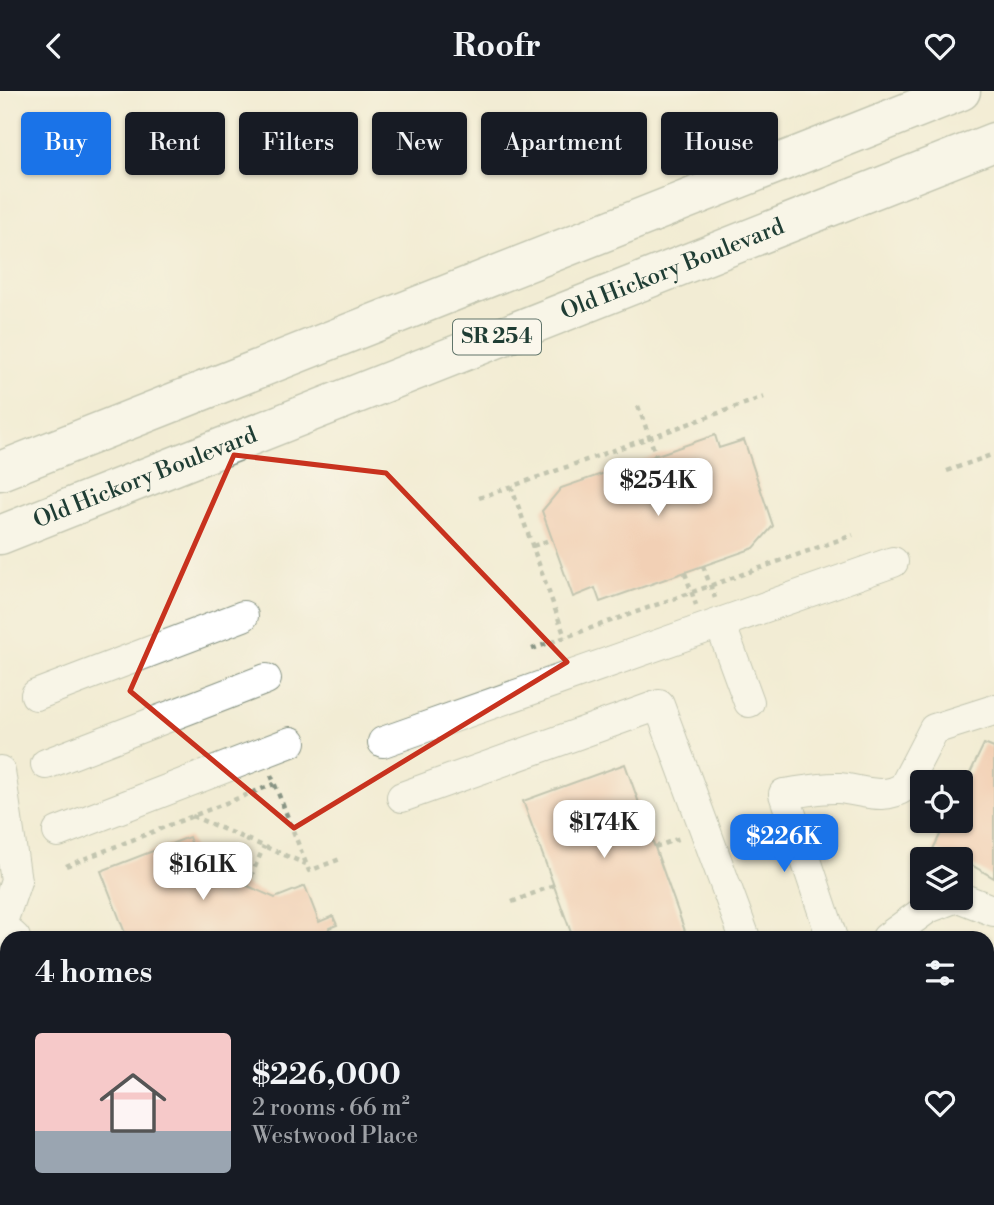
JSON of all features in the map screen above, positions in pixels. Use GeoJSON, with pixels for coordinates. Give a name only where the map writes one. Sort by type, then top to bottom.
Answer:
{"type":"FeatureCollection","features":[{"type":"Feature","properties":{"kind":"main road","name":"SR 254"},"geometry":{"type":"LineString","coordinates":[[0,471],[961,91]]}},
{"type":"Feature","properties":{"kind":"main road","name":"Old Hickory Boulevard"},"geometry":{"type":"LineString","coordinates":[[4,524],[994,142]]}},
{"type":"Feature","properties":{"kind":"street"},"geometry":{"type":"LineString","coordinates":[[383,742],[893,562]]}},
{"type":"Feature","properties":{"kind":"street"},"geometry":{"type":"LineString","coordinates":[[36,695],[243,616]]}},
{"type":"Feature","properties":{"kind":"street"},"geometry":{"type":"LineString","coordinates":[[716,625],[748,702]]}},
{"type":"Feature","properties":{"kind":"street"},"geometry":{"type":"LineString","coordinates":[[46,764],[266,679]]}},
{"type":"Feature","properties":{"kind":"street"},"geometry":{"type":"LineString","coordinates":[[402,797],[659,705],[741,931]]}},
{"type":"Feature","properties":{"kind":"street"},"geometry":{"type":"LineString","coordinates":[[830,931],[783,794],[837,788],[881,795],[896,793],[904,787],[934,729],[994,710]]}},
{"type":"Feature","properties":{"kind":"street"},"geometry":{"type":"LineString","coordinates":[[58,832],[291,742]]}},
{"type":"Feature","properties":{"kind":"street"},"geometry":{"type":"LineString","coordinates":[[0,771],[16,881],[0,925]]}},
{"type":"Feature","properties":{"kind":"street"},"geometry":{"type":"LineString","coordinates":[[973,903],[994,911]]}},
{"type":"Feature","properties":{"kind":"street"},"geometry":{"type":"LineString","coordinates":[[897,931],[925,910]]}},
{"type":"Feature","properties":{"kind":"path"},"geometry":{"type":"LineString","coordinates":[[479,498],[764,397]]}},
{"type":"Feature","properties":{"kind":"path"},"geometry":{"type":"LineString","coordinates":[[638,406],[656,455]]}},
{"type":"Feature","properties":{"kind":"path"},"geometry":{"type":"LineString","coordinates":[[947,471],[994,454]]}},
{"type":"Feature","properties":{"kind":"path"},"geometry":{"type":"LineString","coordinates":[[511,486],[565,637]]}},
{"type":"Feature","properties":{"kind":"path"},"geometry":{"type":"LineString","coordinates":[[532,649],[853,535]]}},
{"type":"Feature","properties":{"kind":"path"},"geometry":{"type":"LineString","coordinates":[[533,546],[552,539]]}},
{"type":"Feature","properties":{"kind":"path"},"geometry":{"type":"LineString","coordinates":[[704,566],[711,586],[716,625]]}},
{"type":"Feature","properties":{"kind":"path"},"geometry":{"type":"LineString","coordinates":[[685,573],[692,592],[716,625]]}},
{"type":"Feature","properties":{"kind":"path"},"geometry":{"type":"LineString","coordinates":[[262,753],[309,871],[340,859]]}},
{"type":"Feature","properties":{"kind":"path"},"geometry":{"type":"LineString","coordinates":[[66,866],[274,784]]}},
{"type":"Feature","properties":{"kind":"path"},"geometry":{"type":"LineString","coordinates":[[192,816],[306,864]]}},
{"type":"Feature","properties":{"kind":"path"},"geometry":{"type":"LineString","coordinates":[[230,879],[248,839]]}},
{"type":"Feature","properties":{"kind":"path"},"geometry":{"type":"LineString","coordinates":[[247,886],[264,846]]}},
{"type":"Feature","properties":{"kind":"path"},"geometry":{"type":"LineString","coordinates":[[512,902],[554,885]]}},
{"type":"Feature","properties":{"kind":"highlighted area"},"geometry":{"type":"Polygon","coordinates":[[[234,455],[386,473],[567,662],[294,828],[130,691],[234,455]]]}},
{"type":"Feature","properties":{"kind":"building"},"geometry":{"type":"Polygon","coordinates":[[[715,435],[719,448],[744,440],[773,526],[754,548],[600,602],[595,588],[573,597],[542,511],[561,488],[715,435]]]}},
{"type":"Feature","properties":{"kind":"building"},"geometry":{"type":"Polygon","coordinates":[[[984,744],[994,748],[994,878],[973,866],[973,847],[934,847],[941,833],[973,833],[972,770],[984,744]]]}},
{"type":"Feature","properties":{"kind":"building"},"geometry":{"type":"Polygon","coordinates":[[[625,764],[685,931],[570,931],[523,801],[625,764]]]}},
{"type":"Feature","properties":{"kind":"building"},"geometry":{"type":"Polygon","coordinates":[[[189,837],[200,865],[275,898],[305,886],[319,922],[333,916],[337,925],[328,931],[124,931],[101,871],[189,837]]]}}]}
